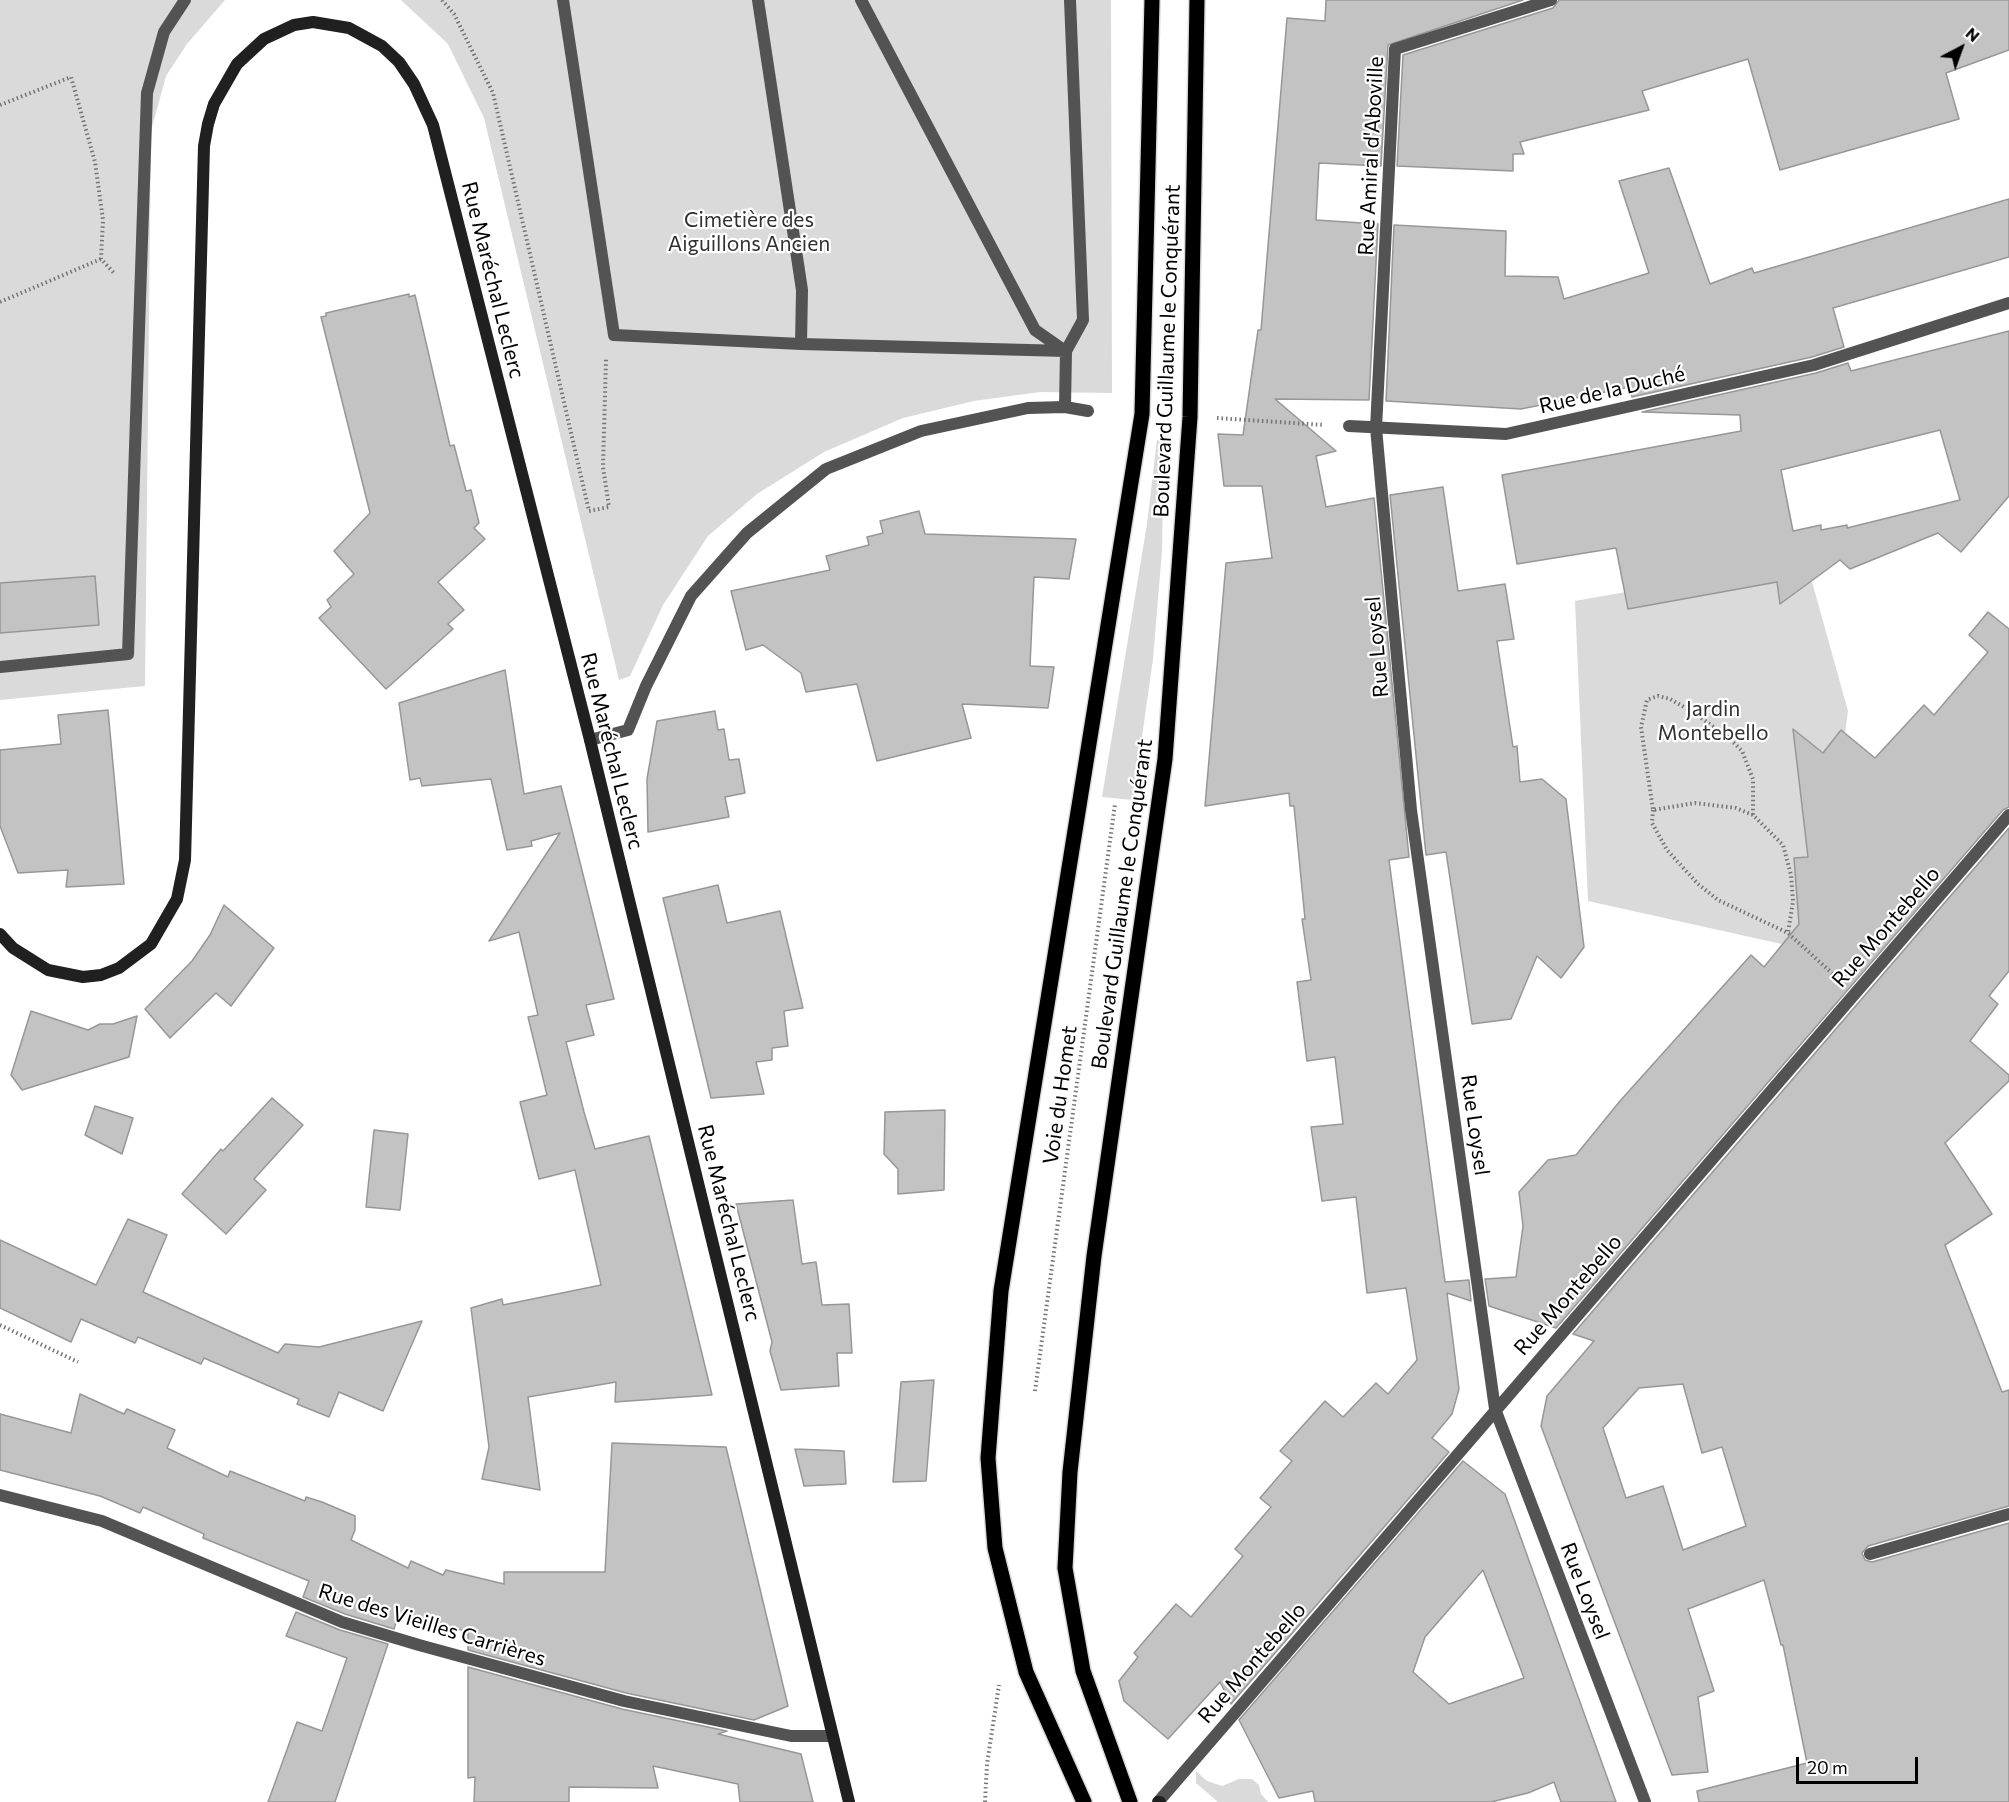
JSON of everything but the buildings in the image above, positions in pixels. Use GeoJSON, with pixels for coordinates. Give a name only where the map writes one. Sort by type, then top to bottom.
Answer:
{"type":"FeatureCollection","features":[{"type":"Feature","properties":{"kind":"main road","name":"Boulevard Guillaume le Conquérant"},"geometry":{"type":"LineString","coordinates":[[1084,1802],[1026,1672],[995,1548],[988,1446],[1001,1291],[1142,414],[1152,0]]}},
{"type":"Feature","properties":{"kind":"main road","name":"Boulevard Guillaume le Conquérant"},"geometry":{"type":"LineString","coordinates":[[1130,1802],[1083,1671],[1065,1568],[1070,1472],[1094,1256],[1164,759],[1191,417],[1197,0]]}},
{"type":"Feature","properties":{"kind":"main road","name":"Rue Maréchal Leclerc"},"geometry":{"type":"LineString","coordinates":[[0,934],[13,948],[48,970],[83,977],[101,975],[119,968],[151,944],[162,929],[177,899],[185,848],[204,146],[214,104],[237,64],[264,39],[294,25],[331,23],[349,28],[382,46],[414,84],[433,125],[590,740],[849,1802]]}},
{"type":"Feature","properties":{"kind":"street"},"geometry":{"type":"LineString","coordinates":[[0,667],[128,654],[147,93],[164,32],[185,0]]}},
{"type":"Feature","properties":{"kind":"street"},"geometry":{"type":"LineString","coordinates":[[563,0],[614,335],[801,344],[1066,351]]}},
{"type":"Feature","properties":{"kind":"street"},"geometry":{"type":"LineString","coordinates":[[758,0],[802,290],[801,344]]}},
{"type":"Feature","properties":{"kind":"street"},"geometry":{"type":"LineString","coordinates":[[861,0],[1035,330],[1066,351]]}},
{"type":"Feature","properties":{"kind":"street"},"geometry":{"type":"LineString","coordinates":[[1065,407],[1066,351],[1083,320],[1070,0]]}},
{"type":"Feature","properties":{"kind":"street","name":"Rue Amiral d'Aboville"},"geometry":{"type":"LineString","coordinates":[[1376,428],[1395,49],[1551,0]]}},
{"type":"Feature","properties":{"kind":"street","name":"Rue de la Duché"},"geometry":{"type":"LineString","coordinates":[[1349,426],[1506,434],[1814,365],[2009,303]]}},
{"type":"Feature","properties":{"kind":"street"},"geometry":{"type":"LineString","coordinates":[[590,740],[628,730],[646,686],[691,596],[747,533],[826,469],[921,431],[1028,408],[1065,407],[1088,411]]}},
{"type":"Feature","properties":{"kind":"street","name":"Rue Loysel"},"geometry":{"type":"LineString","coordinates":[[1376,428],[1412,810],[1495,1409],[1645,1802]]}},
{"type":"Feature","properties":{"kind":"street","name":"Rue Montebello"},"geometry":{"type":"LineString","coordinates":[[1159,1802],[1495,1409],[2009,815]]}},
{"type":"Feature","properties":{"kind":"street","name":"Rue des Vieilles Carrières"},"geometry":{"type":"LineString","coordinates":[[0,1495],[102,1521],[342,1622],[419,1645],[624,1701],[791,1736],[832,1736]]}},
{"type":"Feature","properties":{"kind":"street"},"geometry":{"type":"LineString","coordinates":[[1870,1554],[2009,1514]]}},
{"type":"Feature","properties":{"kind":"path"},"geometry":{"type":"LineString","coordinates":[[442,0],[454,14],[493,93],[589,511],[609,507],[603,467],[606,354],[607,343],[614,335]]}},
{"type":"Feature","properties":{"kind":"path"},"geometry":{"type":"LineString","coordinates":[[0,105],[71,77],[95,162],[103,220],[101,259],[0,302]]}},
{"type":"Feature","properties":{"kind":"path"},"geometry":{"type":"LineString","coordinates":[[1212,418],[1349,426]]}},
{"type":"Feature","properties":{"kind":"path"},"geometry":{"type":"LineString","coordinates":[[1753,815],[1754,779],[1742,750],[1693,712],[1658,696],[1647,700],[1641,727],[1653,810],[1652,823],[1666,850],[1698,884],[1718,900],[1788,933],[1855,993]]}},
{"type":"Feature","properties":{"kind":"path"},"geometry":{"type":"LineString","coordinates":[[1653,810],[1695,803],[1736,808],[1753,815],[1783,845],[1791,875],[1792,901],[1788,933]]}},
{"type":"Feature","properties":{"kind":"path","name":"Voie du Homet"},"geometry":{"type":"LineString","coordinates":[[1035,1391],[1115,804]]}},
{"type":"Feature","properties":{"kind":"path"},"geometry":{"type":"LineString","coordinates":[[0,1325],[78,1362]]}},
{"type":"Feature","properties":{"kind":"path"},"geometry":{"type":"LineString","coordinates":[[986,1802],[987,1764],[1000,1678]]}},
{"type":"Feature","properties":{"kind":"green space"},"geometry":{"type":"Polygon","coordinates":[[[0,0],[225,0],[187,44],[166,76],[151,131],[145,686],[0,700],[0,0]]]}},
{"type":"Feature","properties":{"kind":"green space","name":"Cimetière des Aiguillons Ancien"},"geometry":{"type":"Polygon","coordinates":[[[401,0],[1111,0],[1112,393],[1040,392],[974,401],[903,418],[824,452],[757,494],[708,536],[663,605],[630,676],[619,680],[484,118],[448,44],[401,0]]]}},
{"type":"Feature","properties":{"kind":"green space"},"geometry":{"type":"Polygon","coordinates":[[[1157,440],[1164,440],[1162,551],[1153,659],[1133,800],[1102,797],[1147,524],[1157,440]]]}},
{"type":"Feature","properties":{"kind":"green space","name":"Jardin Montebello"},"geometry":{"type":"Polygon","coordinates":[[[1806,560],[1848,711],[1821,906],[1786,945],[1588,901],[1575,601],[1806,560]]]}},
{"type":"Feature","properties":{"kind":"green space"},"geometry":{"type":"Polygon","coordinates":[[[1196,1771],[1207,1781],[1222,1786],[1239,1779],[1252,1779],[1259,1785],[1261,1794],[1268,1802],[1218,1802],[1196,1783],[1196,1771]]]}}]}
